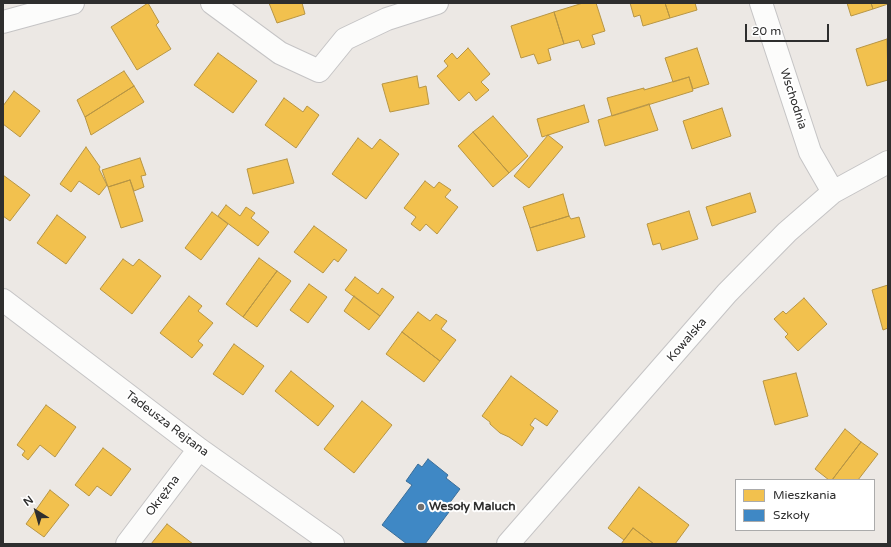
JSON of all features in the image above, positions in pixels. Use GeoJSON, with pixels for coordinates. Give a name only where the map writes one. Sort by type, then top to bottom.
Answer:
{"type":"FeatureCollection","features":[{"type":"Feature","properties":{"kind":"street"},"geometry":{"type":"LineString","coordinates":[[3,22],[73,3]]}},
{"type":"Feature","properties":{"kind":"street"},"geometry":{"type":"LineString","coordinates":[[212,3],[280,53],[319,71],[345,39],[387,19],[437,3]]}},
{"type":"Feature","properties":{"kind":"street","name":"Wschodnia"},"geometry":{"type":"LineString","coordinates":[[761,3],[810,152],[833,192]]}},
{"type":"Feature","properties":{"kind":"street","name":"Kowalska"},"geometry":{"type":"LineString","coordinates":[[508,544],[727,293],[787,232],[833,192],[888,162]]}},
{"type":"Feature","properties":{"kind":"street","name":"Tadeusza Rejtana"},"geometry":{"type":"LineString","coordinates":[[3,300],[199,449],[333,544]]}},
{"type":"Feature","properties":{"kind":"street","name":"Okrężna"},"geometry":{"type":"LineString","coordinates":[[127,544],[199,449]]}},
{"type":"Feature","properties":{"kind":"building: Mieszkania"},"geometry":{"type":"Polygon","coordinates":[[[148,3],[159,22],[156,25],[171,49],[137,70],[111,27],[148,3]]]}},
{"type":"Feature","properties":{"kind":"building: Mieszkania"},"geometry":{"type":"Polygon","coordinates":[[[269,3],[302,3],[305,14],[277,23],[269,3]]]}},
{"type":"Feature","properties":{"kind":"building: Mieszkania"},"geometry":{"type":"Polygon","coordinates":[[[583,3],[596,3],[605,31],[592,35],[595,44],[582,48],[579,40],[564,44],[554,12],[583,3]]]}},
{"type":"Feature","properties":{"kind":"building: Mieszkania"},"geometry":{"type":"Polygon","coordinates":[[[630,3],[665,3],[670,18],[643,26],[640,15],[634,17],[630,3]]]}},
{"type":"Feature","properties":{"kind":"building: Mieszkania"},"geometry":{"type":"Polygon","coordinates":[[[665,3],[695,3],[697,10],[670,18],[665,3]]]}},
{"type":"Feature","properties":{"kind":"building: Mieszkania"},"geometry":{"type":"Polygon","coordinates":[[[847,3],[871,3],[873,9],[851,16],[847,3]]]}},
{"type":"Feature","properties":{"kind":"building: Mieszkania"},"geometry":{"type":"Polygon","coordinates":[[[871,3],[888,3],[888,4],[873,9],[871,3]]]}},
{"type":"Feature","properties":{"kind":"building: Mieszkania"},"geometry":{"type":"Polygon","coordinates":[[[554,12],[564,44],[548,49],[551,60],[538,64],[534,54],[521,58],[511,26],[554,12]]]}},
{"type":"Feature","properties":{"kind":"building: Mieszkania"},"geometry":{"type":"Polygon","coordinates":[[[887,39],[888,80],[867,86],[856,49],[887,39]]]}},
{"type":"Feature","properties":{"kind":"building: Mieszkania"},"geometry":{"type":"Polygon","coordinates":[[[468,48],[490,74],[481,82],[489,90],[476,101],[469,92],[459,101],[437,76],[448,66],[444,61],[452,53],[457,59],[468,48]]]}},
{"type":"Feature","properties":{"kind":"building: Mieszkania"},"geometry":{"type":"Polygon","coordinates":[[[697,48],[709,84],[693,89],[689,77],[673,82],[665,58],[697,48]]]}},
{"type":"Feature","properties":{"kind":"building: Mieszkania"},"geometry":{"type":"Polygon","coordinates":[[[218,53],[257,81],[233,113],[194,85],[218,53]]]}},
{"type":"Feature","properties":{"kind":"building: Mieszkania"},"geometry":{"type":"Polygon","coordinates":[[[124,71],[134,86],[85,117],[77,100],[124,71]]]}},
{"type":"Feature","properties":{"kind":"building: Mieszkania"},"geometry":{"type":"Polygon","coordinates":[[[417,76],[419,88],[426,86],[429,104],[390,112],[382,84],[417,76]]]}},
{"type":"Feature","properties":{"kind":"building: Mieszkania"},"geometry":{"type":"Polygon","coordinates":[[[689,77],[693,91],[612,116],[607,98],[644,88],[644,90],[689,77]]]}},
{"type":"Feature","properties":{"kind":"building: Mieszkania"},"geometry":{"type":"Polygon","coordinates":[[[134,86],[144,102],[91,135],[85,117],[134,86]]]}},
{"type":"Feature","properties":{"kind":"building: Mieszkania"},"geometry":{"type":"Polygon","coordinates":[[[14,91],[40,111],[20,137],[3,124],[3,106],[14,91]]]}},
{"type":"Feature","properties":{"kind":"building: Mieszkania"},"geometry":{"type":"Polygon","coordinates":[[[284,98],[303,112],[307,106],[319,115],[296,148],[265,125],[284,98]]]}},
{"type":"Feature","properties":{"kind":"building: Mieszkania"},"geometry":{"type":"Polygon","coordinates":[[[649,104],[658,130],[605,146],[598,120],[649,104]]]}},
{"type":"Feature","properties":{"kind":"building: Mieszkania"},"geometry":{"type":"Polygon","coordinates":[[[584,105],[589,122],[542,137],[537,119],[584,105]]]}},
{"type":"Feature","properties":{"kind":"building: Mieszkania"},"geometry":{"type":"Polygon","coordinates":[[[722,108],[731,136],[692,149],[683,121],[722,108]]]}},
{"type":"Feature","properties":{"kind":"building: Mieszkania"},"geometry":{"type":"Polygon","coordinates":[[[493,116],[528,156],[509,173],[473,132],[493,116]]]}},
{"type":"Feature","properties":{"kind":"building: Mieszkania"},"geometry":{"type":"Polygon","coordinates":[[[473,132],[509,173],[493,187],[458,146],[473,132]]]}},
{"type":"Feature","properties":{"kind":"building: Mieszkania"},"geometry":{"type":"Polygon","coordinates":[[[548,135],[563,147],[529,188],[514,176],[548,135]]]}},
{"type":"Feature","properties":{"kind":"building: Mieszkania"},"geometry":{"type":"Polygon","coordinates":[[[358,138],[372,149],[380,139],[399,154],[366,199],[332,174],[358,138]]]}},
{"type":"Feature","properties":{"kind":"building: Mieszkania"},"geometry":{"type":"Polygon","coordinates":[[[86,147],[100,167],[99,169],[107,185],[99,195],[79,181],[71,192],[60,184],[86,147]]]}},
{"type":"Feature","properties":{"kind":"building: Mieszkania"},"geometry":{"type":"Polygon","coordinates":[[[140,158],[146,175],[141,176],[144,187],[134,191],[130,180],[108,187],[102,170],[140,158]]]}},
{"type":"Feature","properties":{"kind":"building: Mieszkania"},"geometry":{"type":"Polygon","coordinates":[[[287,159],[294,183],[253,194],[247,169],[287,159]]]}},
{"type":"Feature","properties":{"kind":"building: Mieszkania"},"geometry":{"type":"Polygon","coordinates":[[[3,175],[30,195],[10,221],[3,216],[3,175]]]}},
{"type":"Feature","properties":{"kind":"building: Mieszkania"},"geometry":{"type":"Polygon","coordinates":[[[130,180],[143,221],[121,228],[108,187],[130,180]]]}},
{"type":"Feature","properties":{"kind":"building: Mieszkania"},"geometry":{"type":"Polygon","coordinates":[[[425,181],[434,188],[439,182],[451,190],[445,197],[458,207],[437,234],[426,224],[420,231],[411,224],[416,217],[404,208],[425,181]]]}},
{"type":"Feature","properties":{"kind":"building: Mieszkania"},"geometry":{"type":"Polygon","coordinates":[[[750,193],[756,212],[712,226],[706,207],[750,193]]]}},
{"type":"Feature","properties":{"kind":"building: Mieszkania"},"geometry":{"type":"Polygon","coordinates":[[[563,194],[569,216],[530,228],[523,207],[563,194]]]}},
{"type":"Feature","properties":{"kind":"building: Mieszkania"},"geometry":{"type":"Polygon","coordinates":[[[226,205],[240,216],[246,207],[255,213],[251,218],[269,232],[258,246],[218,216],[226,205]]]}},
{"type":"Feature","properties":{"kind":"building: Mieszkania"},"geometry":{"type":"Polygon","coordinates":[[[689,211],[698,239],[662,250],[660,243],[653,245],[647,224],[689,211]]]}},
{"type":"Feature","properties":{"kind":"building: Mieszkania"},"geometry":{"type":"Polygon","coordinates":[[[212,212],[228,224],[201,260],[185,248],[212,212]]]}},
{"type":"Feature","properties":{"kind":"building: Mieszkania"},"geometry":{"type":"Polygon","coordinates":[[[57,215],[86,237],[66,264],[37,243],[57,215]]]}},
{"type":"Feature","properties":{"kind":"building: Mieszkania"},"geometry":{"type":"Polygon","coordinates":[[[569,216],[571,219],[579,217],[585,237],[537,251],[530,228],[569,216]]]}},
{"type":"Feature","properties":{"kind":"building: Mieszkania"},"geometry":{"type":"Polygon","coordinates":[[[314,226],[347,250],[338,262],[334,259],[323,273],[294,252],[314,226]]]}},
{"type":"Feature","properties":{"kind":"building: Mieszkania"},"geometry":{"type":"Polygon","coordinates":[[[259,258],[277,271],[243,317],[226,304],[259,258]]]}},
{"type":"Feature","properties":{"kind":"building: Mieszkania"},"geometry":{"type":"Polygon","coordinates":[[[123,259],[133,266],[139,259],[161,276],[132,314],[100,289],[123,259]]]}},
{"type":"Feature","properties":{"kind":"building: Mieszkania"},"geometry":{"type":"Polygon","coordinates":[[[277,271],[291,281],[257,327],[243,317],[277,271]]]}},
{"type":"Feature","properties":{"kind":"building: Mieszkania"},"geometry":{"type":"Polygon","coordinates":[[[355,277],[378,294],[382,288],[394,297],[380,316],[345,290],[355,277]]]}},
{"type":"Feature","properties":{"kind":"building: Mieszkania"},"geometry":{"type":"Polygon","coordinates":[[[309,284],[327,297],[308,323],[290,310],[309,284]]]}},
{"type":"Feature","properties":{"kind":"building: Mieszkania"},"geometry":{"type":"Polygon","coordinates":[[[888,285],[888,328],[883,330],[872,290],[888,285]]]}},
{"type":"Feature","properties":{"kind":"building: Mieszkania"},"geometry":{"type":"Polygon","coordinates":[[[189,296],[202,306],[198,311],[213,323],[198,341],[203,345],[192,358],[160,333],[189,296]]]}},
{"type":"Feature","properties":{"kind":"building: Mieszkania"},"geometry":{"type":"Polygon","coordinates":[[[354,296],[380,316],[369,330],[344,311],[354,296]]]}},
{"type":"Feature","properties":{"kind":"building: Mieszkania"},"geometry":{"type":"Polygon","coordinates":[[[804,298],[827,324],[798,351],[785,337],[788,334],[774,319],[783,311],[786,314],[804,298]]]}},
{"type":"Feature","properties":{"kind":"building: Mieszkania"},"geometry":{"type":"Polygon","coordinates":[[[418,312],[430,321],[436,314],[447,321],[441,329],[456,340],[440,361],[402,332],[418,312]]]}},
{"type":"Feature","properties":{"kind":"building: Mieszkania"},"geometry":{"type":"Polygon","coordinates":[[[402,332],[440,361],[424,382],[386,354],[402,332]]]}},
{"type":"Feature","properties":{"kind":"building: Mieszkania"},"geometry":{"type":"Polygon","coordinates":[[[234,344],[264,366],[243,395],[213,374],[234,344]]]}},
{"type":"Feature","properties":{"kind":"building: Mieszkania"},"geometry":{"type":"Polygon","coordinates":[[[291,371],[334,406],[318,426],[275,391],[291,371]]]}},
{"type":"Feature","properties":{"kind":"building: Mieszkania"},"geometry":{"type":"Polygon","coordinates":[[[796,373],[808,416],[775,425],[763,381],[796,373]]]}},
{"type":"Feature","properties":{"kind":"building: Mieszkania"},"geometry":{"type":"Polygon","coordinates":[[[511,376],[558,411],[547,426],[535,418],[530,425],[534,428],[522,446],[500,433],[482,416],[511,376]]]}},
{"type":"Feature","properties":{"kind":"building: Mieszkania"},"geometry":{"type":"Polygon","coordinates":[[[362,401],[392,425],[354,473],[324,449],[362,401]]]}},
{"type":"Feature","properties":{"kind":"building: Mieszkania"},"geometry":{"type":"Polygon","coordinates":[[[46,405],[76,427],[55,457],[40,445],[28,460],[22,455],[25,451],[17,445],[46,405]]]}},
{"type":"Feature","properties":{"kind":"building: Mieszkania"},"geometry":{"type":"Polygon","coordinates":[[[845,429],[861,442],[833,479],[828,479],[815,469],[845,429]]]}},
{"type":"Feature","properties":{"kind":"building: Mieszkania"},"geometry":{"type":"Polygon","coordinates":[[[861,442],[878,454],[859,479],[833,479],[861,442]]]}},
{"type":"Feature","properties":{"kind":"building: Mieszkania"},"geometry":{"type":"Polygon","coordinates":[[[103,448],[131,469],[111,496],[97,486],[89,496],[75,485],[103,448]]]}},
{"type":"Feature","properties":{"kind":"building: Mieszkania"},"geometry":{"type":"Polygon","coordinates":[[[639,487],[689,525],[675,544],[654,544],[633,528],[624,540],[608,528],[639,487]]]}},
{"type":"Feature","properties":{"kind":"building: Mieszkania"},"geometry":{"type":"Polygon","coordinates":[[[50,490],[69,505],[44,537],[26,524],[50,490]]]}},
{"type":"Feature","properties":{"kind":"building: Mieszkania"},"geometry":{"type":"Polygon","coordinates":[[[167,524],[193,544],[151,544],[167,524]]]}},
{"type":"Feature","properties":{"kind":"building: Mieszkania"},"geometry":{"type":"Polygon","coordinates":[[[633,528],[654,544],[621,544],[633,528]]]}},
{"type":"Feature","properties":{"kind":"building: Szkoły"},"geometry":{"type":"Polygon","coordinates":[[[428,459],[448,475],[446,478],[460,489],[445,509],[449,512],[425,544],[407,544],[382,525],[412,485],[406,481],[418,464],[422,467],[428,459]]]}},
{"type":"Feature","properties":{"kind":"place","name":"Wesoły Maluch"},"geometry":{"type":"Point","coordinates":[421,507]}}]}
